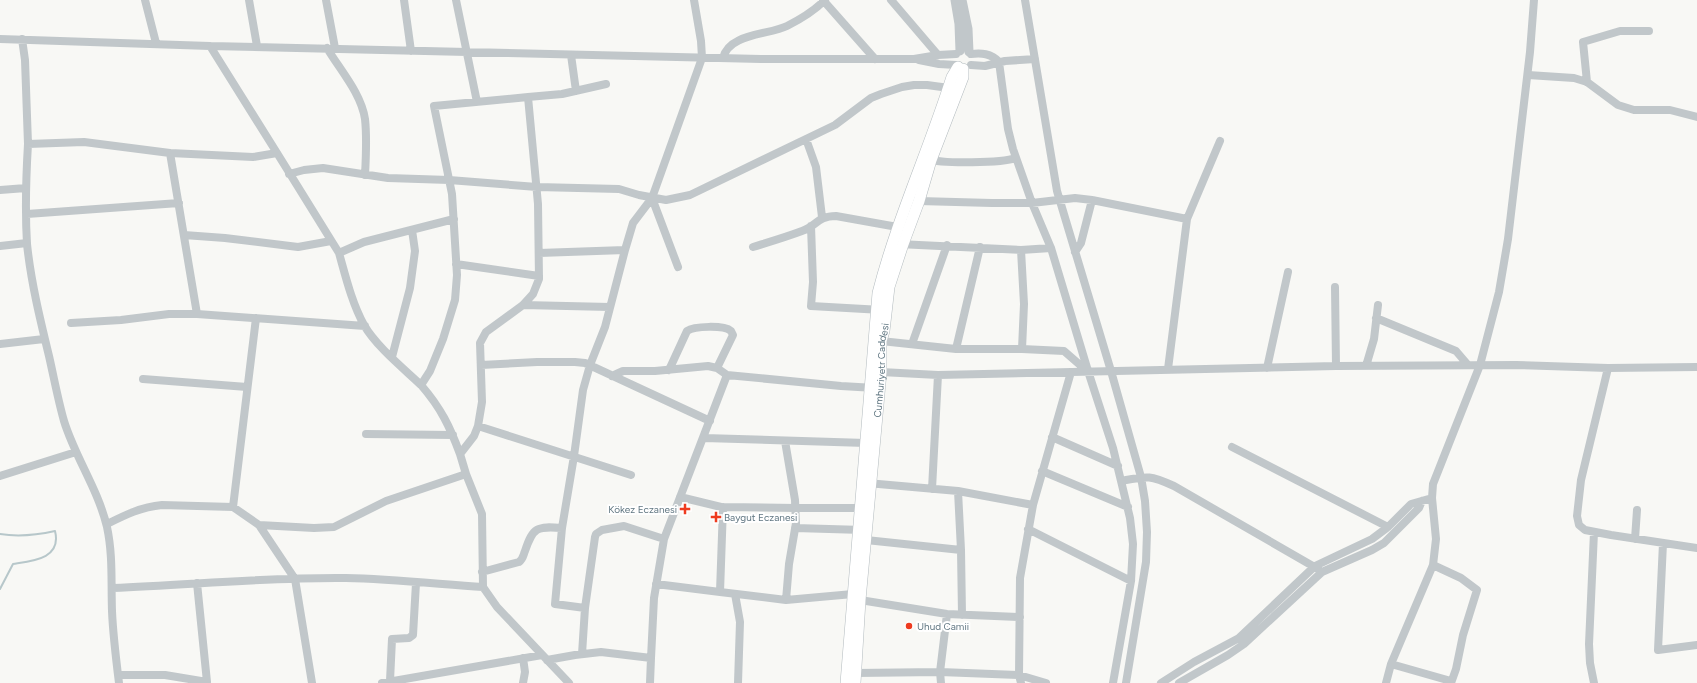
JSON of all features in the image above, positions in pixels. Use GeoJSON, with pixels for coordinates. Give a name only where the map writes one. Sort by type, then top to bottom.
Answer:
{"type":"FeatureCollection","features":[{"type":"Feature","properties":{"kind":"main road"},"geometry":{"type":"LineString","coordinates":[[846,683],[864,533],[860,508],[867,483],[866,443],[874,388],[881,310],[878,293],[897,244],[909,229],[919,201],[928,159],[952,77],[962,67]]}},
{"type":"Feature","properties":{"kind":"main road"},"geometry":{"type":"LineString","coordinates":[[897,244],[898,227],[960,86],[963,77],[962,67]]}},
{"type":"Feature","properties":{"kind":"main road","name":"Cumhuriyetr Caddesi"},"geometry":{"type":"LineString","coordinates":[[864,533],[874,388],[880,372],[881,341],[884,331],[881,310]]}},
{"type":"Feature","properties":{"kind":"main road"},"geometry":{"type":"LineString","coordinates":[[855,678],[856,597]]}},
{"type":"Feature","properties":{"kind":"street"},"geometry":{"type":"LineString","coordinates":[[145,0],[156,43]]}},
{"type":"Feature","properties":{"kind":"street"},"geometry":{"type":"LineString","coordinates":[[249,0],[257,46]]}},
{"type":"Feature","properties":{"kind":"street"},"geometry":{"type":"LineString","coordinates":[[326,0],[335,48]]}},
{"type":"Feature","properties":{"kind":"street"},"geometry":{"type":"LineString","coordinates":[[404,0],[411,51]]}},
{"type":"Feature","properties":{"kind":"street"},"geometry":{"type":"LineString","coordinates":[[456,0],[477,102]]}},
{"type":"Feature","properties":{"kind":"street"},"geometry":{"type":"LineString","coordinates":[[585,608],[555,604],[562,528],[583,390],[590,365],[605,327],[633,223],[652,198],[702,58],[694,0]]}},
{"type":"Feature","properties":{"kind":"street"},"geometry":{"type":"LineString","coordinates":[[723,58],[726,51],[732,45],[750,36],[787,26],[824,0],[875,59]]}},
{"type":"Feature","properties":{"kind":"street"},"geometry":{"type":"LineString","coordinates":[[891,0],[938,55]]}},
{"type":"Feature","properties":{"kind":"street"},"geometry":{"type":"LineString","coordinates":[[955,0],[964,53],[972,60],[962,67]]}},
{"type":"Feature","properties":{"kind":"street"},"geometry":{"type":"LineString","coordinates":[[962,0],[968,29],[964,53],[954,60],[962,67]]}},
{"type":"Feature","properties":{"kind":"street"},"geometry":{"type":"LineString","coordinates":[[1025,0],[1060,199],[1141,477],[1146,517],[1146,562],[1126,683]]}},
{"type":"Feature","properties":{"kind":"street"},"geometry":{"type":"LineString","coordinates":[[1386,683],[1391,664],[1433,565],[1436,535],[1432,498],[1433,484],[1480,365],[1497,299],[1508,239],[1528,75],[1534,0]]}},
{"type":"Feature","properties":{"kind":"street"},"geometry":{"type":"LineString","coordinates":[[1587,82],[1583,42],[1620,31],[1649,31]]}},
{"type":"Feature","properties":{"kind":"street"},"geometry":{"type":"LineString","coordinates":[[0,39],[468,53],[702,58],[914,60],[962,67],[985,66],[998,62],[1035,59]]}},
{"type":"Feature","properties":{"kind":"street"},"geometry":{"type":"LineString","coordinates":[[22,39],[25,60],[28,144],[26,188],[27,243],[44,339],[64,421],[76,452],[92,484],[106,524],[112,553],[112,610],[118,679],[165,675],[207,683],[197,583]]}},
{"type":"Feature","properties":{"kind":"street"},"geometry":{"type":"LineString","coordinates":[[210,46],[339,253],[351,296],[365,326],[392,357],[421,385],[435,402],[453,435],[466,474],[482,514],[483,587],[497,607],[569,683]]}},
{"type":"Feature","properties":{"kind":"street"},"geometry":{"type":"LineString","coordinates":[[327,48],[355,91],[365,118],[365,175]]}},
{"type":"Feature","properties":{"kind":"street"},"geometry":{"type":"LineString","coordinates":[[914,60],[938,55],[964,53],[992,56],[998,62],[1008,129],[1016,158],[1051,248],[1118,466],[1128,507],[1132,538],[1131,580],[1113,683]]}},
{"type":"Feature","properties":{"kind":"street"},"geometry":{"type":"LineString","coordinates":[[571,55],[576,91]]}},
{"type":"Feature","properties":{"kind":"street"},"geometry":{"type":"LineString","coordinates":[[1528,75],[1574,78],[1587,82],[1618,105],[1630,109],[1641,111],[1670,110],[1697,117]]}},
{"type":"Feature","properties":{"kind":"street"},"geometry":{"type":"LineString","coordinates":[[421,385],[430,371],[443,339],[455,300],[456,264],[452,194],[434,106],[562,94],[606,84]]}},
{"type":"Feature","properties":{"kind":"street"},"geometry":{"type":"LineString","coordinates":[[289,174],[304,170],[323,168],[388,178],[619,189],[652,198],[666,200],[690,195],[835,125],[872,98],[890,90],[914,85],[949,88]]}},
{"type":"Feature","properties":{"kind":"street"},"geometry":{"type":"LineString","coordinates":[[460,454],[474,436],[478,426],[482,402],[480,343],[486,332],[523,305],[533,294],[539,276],[536,186],[528,97]]}},
{"type":"Feature","properties":{"kind":"street"},"geometry":{"type":"LineString","coordinates":[[806,139],[816,167],[822,217]]}},
{"type":"Feature","properties":{"kind":"street"},"geometry":{"type":"LineString","coordinates":[[1168,369],[1188,219],[1220,141]]}},
{"type":"Feature","properties":{"kind":"street"},"geometry":{"type":"LineString","coordinates":[[28,144],[84,142],[170,153],[253,157],[276,153]]}},
{"type":"Feature","properties":{"kind":"street"},"geometry":{"type":"LineString","coordinates":[[170,153],[197,314]]}},
{"type":"Feature","properties":{"kind":"street"},"geometry":{"type":"LineString","coordinates":[[928,159],[951,162],[1003,161],[1016,158]]}},
{"type":"Feature","properties":{"kind":"street"},"geometry":{"type":"LineString","coordinates":[[0,190],[26,188]]}},
{"type":"Feature","properties":{"kind":"street"},"geometry":{"type":"LineString","coordinates":[[652,198],[678,267]]}},
{"type":"Feature","properties":{"kind":"street"},"geometry":{"type":"LineString","coordinates":[[919,201],[992,203],[1032,202],[1060,199],[1092,200],[1188,219]]}},
{"type":"Feature","properties":{"kind":"street"},"geometry":{"type":"LineString","coordinates":[[1075,252],[1081,243],[1092,200]]}},
{"type":"Feature","properties":{"kind":"street"},"geometry":{"type":"LineString","coordinates":[[27,214],[179,203]]}},
{"type":"Feature","properties":{"kind":"street"},"geometry":{"type":"LineString","coordinates":[[753,247],[803,231],[822,217],[836,216],[909,229]]}},
{"type":"Feature","properties":{"kind":"street"},"geometry":{"type":"LineString","coordinates":[[339,253],[364,242],[454,218]]}},
{"type":"Feature","properties":{"kind":"street"},"geometry":{"type":"LineString","coordinates":[[811,226],[813,282],[811,306],[881,310]]}},
{"type":"Feature","properties":{"kind":"street"},"geometry":{"type":"LineString","coordinates":[[392,357],[410,288],[415,251],[412,230]]}},
{"type":"Feature","properties":{"kind":"street"},"geometry":{"type":"LineString","coordinates":[[184,235],[225,238],[298,247],[331,241]]}},
{"type":"Feature","properties":{"kind":"street"},"geometry":{"type":"LineString","coordinates":[[0,246],[27,243]]}},
{"type":"Feature","properties":{"kind":"street"},"geometry":{"type":"LineString","coordinates":[[897,244],[947,245],[1021,250],[1051,248]]}},
{"type":"Feature","properties":{"kind":"street"},"geometry":{"type":"LineString","coordinates":[[912,344],[947,245]]}},
{"type":"Feature","properties":{"kind":"street"},"geometry":{"type":"LineString","coordinates":[[956,350],[980,247]]}},
{"type":"Feature","properties":{"kind":"street"},"geometry":{"type":"LineString","coordinates":[[539,253],[625,250]]}},
{"type":"Feature","properties":{"kind":"street"},"geometry":{"type":"LineString","coordinates":[[1021,250],[1024,304],[1022,349]]}},
{"type":"Feature","properties":{"kind":"street"},"geometry":{"type":"LineString","coordinates":[[456,264],[539,276]]}},
{"type":"Feature","properties":{"kind":"street"},"geometry":{"type":"LineString","coordinates":[[1267,368],[1288,272]]}},
{"type":"Feature","properties":{"kind":"street"},"geometry":{"type":"LineString","coordinates":[[1336,286],[1336,366]]}},
{"type":"Feature","properties":{"kind":"street"},"geometry":{"type":"LineString","coordinates":[[523,305],[610,307]]}},
{"type":"Feature","properties":{"kind":"street"},"geometry":{"type":"LineString","coordinates":[[1366,366],[1374,339],[1378,305]]}},
{"type":"Feature","properties":{"kind":"street"},"geometry":{"type":"LineString","coordinates":[[71,323],[121,320],[169,314],[197,314],[365,326]]}},
{"type":"Feature","properties":{"kind":"street"},"geometry":{"type":"LineString","coordinates":[[233,506],[256,318]]}},
{"type":"Feature","properties":{"kind":"street"},"geometry":{"type":"LineString","coordinates":[[1376,318],[1456,351],[1468,365]]}},
{"type":"Feature","properties":{"kind":"street"},"geometry":{"type":"LineString","coordinates":[[669,370],[687,331],[696,328],[726,328],[731,331],[733,335],[717,368]]}},
{"type":"Feature","properties":{"kind":"street"},"geometry":{"type":"LineString","coordinates":[[0,344],[44,339]]}},
{"type":"Feature","properties":{"kind":"street"},"geometry":{"type":"LineString","coordinates":[[881,341],[956,350],[1022,349],[1064,351],[1088,371]]}},
{"type":"Feature","properties":{"kind":"street"},"geometry":{"type":"LineString","coordinates":[[480,365],[498,363],[575,362],[590,365],[710,421]]}},
{"type":"Feature","properties":{"kind":"street"},"geometry":{"type":"LineString","coordinates":[[880,372],[938,375],[1168,369],[1468,365],[1608,368],[1697,367]]}},
{"type":"Feature","properties":{"kind":"street"},"geometry":{"type":"LineString","coordinates":[[612,376],[623,371],[669,370],[705,366],[717,368],[727,375],[874,388]]}},
{"type":"Feature","properties":{"kind":"street"},"geometry":{"type":"LineString","coordinates":[[1608,368],[1579,496],[1579,524],[1585,530],[1594,532],[1697,548]]}},
{"type":"Feature","properties":{"kind":"street"},"geometry":{"type":"LineString","coordinates":[[1020,679],[1020,578],[1028,529],[1032,505],[1071,372]]}},
{"type":"Feature","properties":{"kind":"street"},"geometry":{"type":"LineString","coordinates":[[650,683],[654,598],[664,539],[727,375]]}},
{"type":"Feature","properties":{"kind":"street"},"geometry":{"type":"LineString","coordinates":[[932,489],[938,375]]}},
{"type":"Feature","properties":{"kind":"street"},"geometry":{"type":"LineString","coordinates":[[143,379],[247,387]]}},
{"type":"Feature","properties":{"kind":"street"},"geometry":{"type":"LineString","coordinates":[[478,426],[631,475]]}},
{"type":"Feature","properties":{"kind":"street"},"geometry":{"type":"LineString","coordinates":[[366,434],[453,435]]}},
{"type":"Feature","properties":{"kind":"street"},"geometry":{"type":"LineString","coordinates":[[1052,437],[1118,466]]}},
{"type":"Feature","properties":{"kind":"street"},"geometry":{"type":"LineString","coordinates":[[704,438],[866,443]]}},
{"type":"Feature","properties":{"kind":"street"},"geometry":{"type":"LineString","coordinates":[[785,441],[796,508],[786,600]]}},
{"type":"Feature","properties":{"kind":"street"},"geometry":{"type":"LineString","coordinates":[[1232,447],[1388,527]]}},
{"type":"Feature","properties":{"kind":"street"},"geometry":{"type":"LineString","coordinates":[[0,476],[76,452]]}},
{"type":"Feature","properties":{"kind":"street"},"geometry":{"type":"LineString","coordinates":[[1042,471],[1128,507]]}},
{"type":"Feature","properties":{"kind":"street"},"geometry":{"type":"LineString","coordinates":[[259,525],[314,528],[334,527],[386,501],[466,474]]}},
{"type":"Feature","properties":{"kind":"street"},"geometry":{"type":"LineString","coordinates":[[1121,481],[1141,477],[1154,477],[1174,486],[1315,566],[1322,572]]}},
{"type":"Feature","properties":{"kind":"street"},"geometry":{"type":"LineString","coordinates":[[867,483],[958,491],[1032,505]]}},
{"type":"Feature","properties":{"kind":"street"},"geometry":{"type":"LineString","coordinates":[[958,491],[962,615]]}},
{"type":"Feature","properties":{"kind":"street"},"geometry":{"type":"LineString","coordinates":[[680,497],[723,507],[860,508]]}},
{"type":"Feature","properties":{"kind":"street"},"geometry":{"type":"LineString","coordinates":[[1161,683],[1194,662],[1238,638],[1315,566],[1368,542],[1388,527],[1411,504],[1432,498]]}},
{"type":"Feature","properties":{"kind":"street"},"geometry":{"type":"LineString","coordinates":[[1179,683],[1228,655],[1244,644],[1322,572],[1372,550],[1384,543],[1420,508],[1422,501]]}},
{"type":"Feature","properties":{"kind":"street"},"geometry":{"type":"LineString","coordinates":[[106,524],[133,511],[150,506],[233,506],[259,525],[295,578],[312,683]]}},
{"type":"Feature","properties":{"kind":"street"},"geometry":{"type":"LineString","coordinates":[[720,592],[723,507]]}},
{"type":"Feature","properties":{"kind":"street"},"geometry":{"type":"LineString","coordinates":[[1635,539],[1637,510]]}},
{"type":"Feature","properties":{"kind":"street"},"geometry":{"type":"LineString","coordinates":[[482,572],[519,562],[524,556],[530,536],[537,529],[547,526],[562,528]]}},
{"type":"Feature","properties":{"kind":"street"},"geometry":{"type":"LineString","coordinates":[[582,654],[585,608],[595,537],[599,532],[620,526],[629,526],[664,539]]}},
{"type":"Feature","properties":{"kind":"street"},"geometry":{"type":"LineString","coordinates":[[795,528],[864,533],[961,550]]}},
{"type":"Feature","properties":{"kind":"street"},"geometry":{"type":"LineString","coordinates":[[1028,529],[1131,580]]}},
{"type":"Feature","properties":{"kind":"street"},"geometry":{"type":"LineString","coordinates":[[1594,532],[1589,644],[1590,663],[1594,683]]}},
{"type":"Feature","properties":{"kind":"street"},"geometry":{"type":"LineString","coordinates":[[1663,542],[1658,650],[1697,645]]}},
{"type":"Feature","properties":{"kind":"street"},"geometry":{"type":"LineString","coordinates":[[1391,664],[1451,682],[1456,669],[1463,635],[1477,590],[1461,578],[1433,565]]}},
{"type":"Feature","properties":{"kind":"street"},"geometry":{"type":"LineString","coordinates":[[113,588],[295,578],[348,578],[483,587]]}},
{"type":"Feature","properties":{"kind":"street"},"geometry":{"type":"LineString","coordinates":[[416,583],[413,635],[409,638],[392,639],[386,682],[523,658],[544,658],[601,652],[652,658]]}},
{"type":"Feature","properties":{"kind":"street"},"geometry":{"type":"LineString","coordinates":[[656,584],[786,600],[856,597],[947,614],[1020,617]]}},
{"type":"Feature","properties":{"kind":"street"},"geometry":{"type":"LineString","coordinates":[[735,594],[740,622],[738,683]]}},
{"type":"Feature","properties":{"kind":"street"},"geometry":{"type":"LineString","coordinates":[[941,683],[940,672],[947,614]]}},
{"type":"Feature","properties":{"kind":"street"},"geometry":{"type":"LineString","coordinates":[[523,658],[525,672],[523,683]]}},
{"type":"Feature","properties":{"kind":"street"},"geometry":{"type":"LineString","coordinates":[[855,678],[940,672],[1020,679],[1046,683]]}},
{"type":"Feature","properties":{"kind":"waterway"},"geometry":{"type":"LineString","coordinates":[[0,534],[28,535],[55,531],[56,540],[54,548],[44,557],[29,562],[13,564],[0,589]]}},
{"type":"Feature","properties":{"kind":"place","name":"Kökez Eczanesi"},"geometry":{"type":"Point","coordinates":[685,509]}},
{"type":"Feature","properties":{"kind":"place","name":"Baygut Eczanesi"},"geometry":{"type":"Point","coordinates":[716,517]}},
{"type":"Feature","properties":{"kind":"place","name":"Uhud Camii"},"geometry":{"type":"Point","coordinates":[909,626]}}]}
